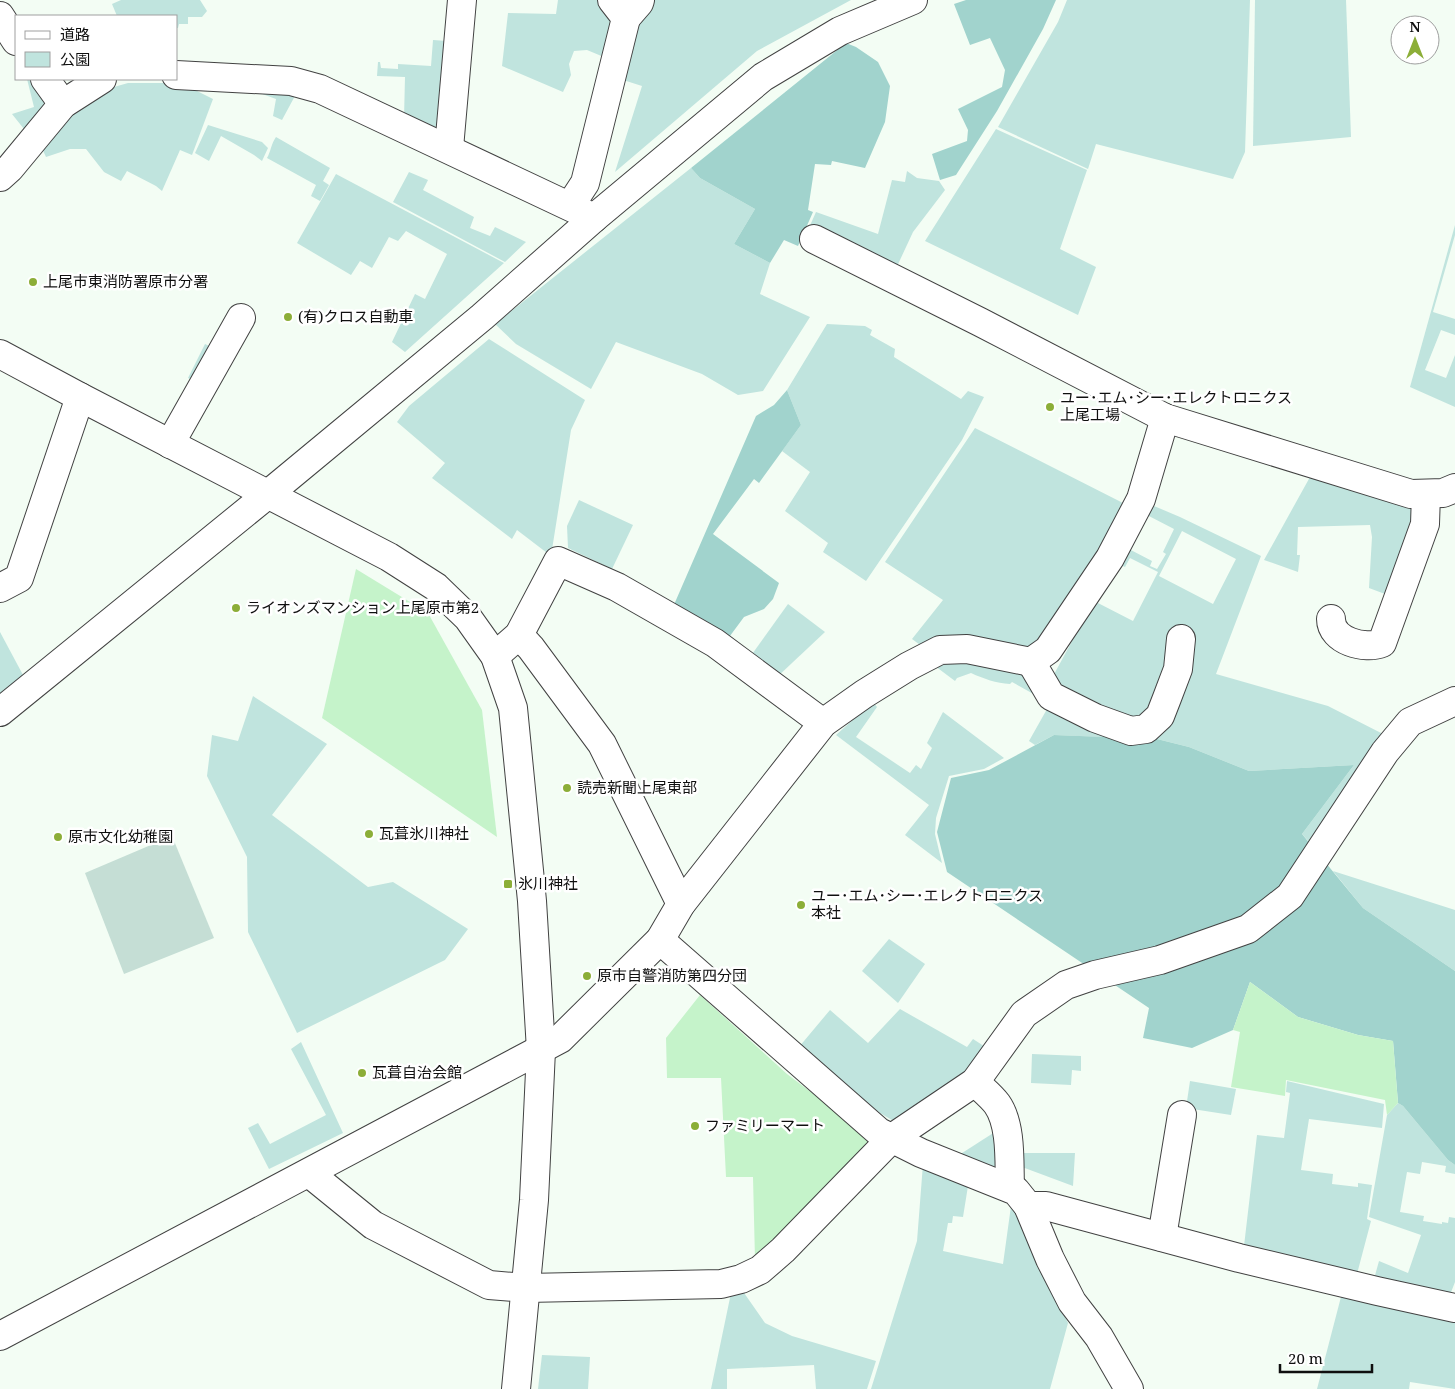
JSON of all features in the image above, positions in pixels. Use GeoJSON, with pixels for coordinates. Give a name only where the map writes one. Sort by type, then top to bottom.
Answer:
{"type":"FeatureCollection","features":[{"type":"Feature","properties":{"kind":"street"},"geometry":{"type":"LineString","coordinates":[[449,148],[462,0]]}},
{"type":"Feature","properties":{"kind":"street"},"geometry":{"type":"LineString","coordinates":[[0,712],[482,317],[594,218],[763,77],[840,31],[906,1]]}},
{"type":"Feature","properties":{"kind":"street"},"geometry":{"type":"LineString","coordinates":[[570,206],[585,183],[626,6]]}},
{"type":"Feature","properties":{"kind":"street"},"geometry":{"type":"LineString","coordinates":[[0,16],[15,39]]}},
{"type":"Feature","properties":{"kind":"street"},"geometry":{"type":"LineString","coordinates":[[178,75],[290,81],[320,88],[594,218]]}},
{"type":"Feature","properties":{"kind":"street"},"geometry":{"type":"LineString","coordinates":[[46,80],[63,104]]}},
{"type":"Feature","properties":{"kind":"street"},"geometry":{"type":"LineString","coordinates":[[0,177],[10,168],[63,104],[100,80]]}},
{"type":"Feature","properties":{"kind":"street"},"geometry":{"type":"LineString","coordinates":[[814,239],[989,326],[1165,418],[1411,494],[1443,493],[1455,488]]}},
{"type":"Feature","properties":{"kind":"street"},"geometry":{"type":"LineString","coordinates":[[170,444],[240,318]]}},
{"type":"Feature","properties":{"kind":"street"},"geometry":{"type":"LineString","coordinates":[[0,354],[389,557],[436,587],[468,618],[494,656],[513,708],[532,901],[541,1050],[534,1200],[516,1389]]}},
{"type":"Feature","properties":{"kind":"street"},"geometry":{"type":"LineString","coordinates":[[0,588],[19,578],[80,397]]}},
{"type":"Feature","properties":{"kind":"street"},"geometry":{"type":"LineString","coordinates":[[0,1336],[560,1039],[660,940],[681,904],[823,723],[864,694],[909,666],[940,650],[967,649],[1032,662],[1048,650],[1110,558],[1141,498],[1165,418]]}},
{"type":"Feature","properties":{"kind":"street"},"geometry":{"type":"LineString","coordinates":[[1331,619],[1331,626],[1337,635],[1360,645],[1375,646],[1382,643],[1425,524],[1426,494]]}},
{"type":"Feature","properties":{"kind":"street"},"geometry":{"type":"LineString","coordinates":[[494,656],[519,635],[558,560],[617,587],[715,643],[823,723]]}},
{"type":"Feature","properties":{"kind":"street"},"geometry":{"type":"LineString","coordinates":[[519,635],[532,648],[602,744],[681,904]]}},
{"type":"Feature","properties":{"kind":"street"},"geometry":{"type":"LineString","coordinates":[[1032,662],[1051,696],[1095,718],[1131,731],[1146,729],[1160,716],[1168,698],[1178,669],[1181,639]]}},
{"type":"Feature","properties":{"kind":"street"},"geometry":{"type":"LineString","coordinates":[[309,1173],[373,1225],[490,1284],[526,1288],[721,1284],[740,1279],[760,1270],[782,1250],[892,1138],[975,1082],[1024,1014],[1066,985],[1095,975],[1160,960],[1248,929],[1290,896],[1384,752],[1410,722],[1455,701]]}},
{"type":"Feature","properties":{"kind":"street"},"geometry":{"type":"LineString","coordinates":[[660,940],[879,1132],[921,1153],[1019,1197],[1046,1206],[1239,1258],[1455,1308]]}},
{"type":"Feature","properties":{"kind":"street"},"geometry":{"type":"LineString","coordinates":[[975,1082],[997,1104],[1005,1119],[1008,1146],[1019,1197],[1072,1302],[1100,1337],[1128,1389]]}},
{"type":"Feature","properties":{"kind":"street"},"geometry":{"type":"LineString","coordinates":[[1162,1237],[1182,1115]]}},
{"type":"Feature","properties":{"kind":"green space"},"geometry":{"type":"Polygon","coordinates":[[[121,0],[200,0],[207,11],[202,17],[188,17],[188,24],[179,24],[178,28],[178,15],[117,15],[112,4],[121,0]]]}},
{"type":"Feature","properties":{"kind":"green space"},"geometry":{"type":"Polygon","coordinates":[[[558,0],[851,0],[757,51],[615,172],[642,86],[620,79],[611,60],[587,50],[574,51],[569,64],[571,75],[563,92],[502,66],[508,13],[556,14],[558,0]]]}},
{"type":"Feature","properties":{"kind":"green space"},"geometry":{"type":"Polygon","coordinates":[[[1067,0],[1250,0],[1245,152],[1233,179],[1096,144],[1088,169],[998,127],[1058,22],[1067,0]]]}},
{"type":"Feature","properties":{"kind":"green space"},"geometry":{"type":"Polygon","coordinates":[[[1255,0],[1346,0],[1351,137],[1253,146],[1255,0]]]}},
{"type":"Feature","properties":{"kind":"green space"},"geometry":{"type":"Polygon","coordinates":[[[433,40],[447,41],[442,126],[432,131],[404,118],[405,77],[377,76],[378,62],[380,62],[381,68],[398,69],[398,64],[431,66],[433,40]]]}},
{"type":"Feature","properties":{"kind":"green space"},"geometry":{"type":"Polygon","coordinates":[[[27,80],[34,80],[48,103],[47,110],[24,129],[12,114],[34,107],[27,80]]]}},
{"type":"Feature","properties":{"kind":"green space"},"geometry":{"type":"Polygon","coordinates":[[[128,83],[187,83],[187,86],[213,99],[192,155],[180,150],[162,191],[127,171],[121,181],[104,172],[86,149],[70,149],[46,157],[40,144],[68,109],[107,89],[128,83]]]}},
{"type":"Feature","properties":{"kind":"green space"},"geometry":{"type":"Polygon","coordinates":[[[246,88],[296,94],[282,120],[273,116],[276,99],[246,88]]]}},
{"type":"Feature","properties":{"kind":"green space"},"geometry":{"type":"Polygon","coordinates":[[[208,125],[262,142],[268,148],[262,161],[221,136],[209,161],[195,153],[208,125]]]}},
{"type":"Feature","properties":{"kind":"green space"},"geometry":{"type":"Polygon","coordinates":[[[996,129],[1087,170],[1060,249],[1096,267],[1078,315],[925,241],[996,129]]]}},
{"type":"Feature","properties":{"kind":"green space"},"geometry":{"type":"Polygon","coordinates":[[[276,137],[330,168],[323,181],[329,185],[320,201],[311,196],[316,185],[267,158],[276,137]]]}},
{"type":"Feature","properties":{"kind":"green space"},"geometry":{"type":"Polygon","coordinates":[[[691,168],[700,178],[755,209],[734,244],[770,263],[760,294],[810,317],[763,391],[738,395],[702,374],[616,342],[591,389],[516,344],[495,324],[691,168]]]}},
{"type":"Feature","properties":{"kind":"green space"},"geometry":{"type":"Polygon","coordinates":[[[907,171],[917,178],[939,181],[945,190],[913,232],[893,275],[808,230],[816,212],[878,234],[892,180],[905,182],[907,171]]]}},
{"type":"Feature","properties":{"kind":"green space"},"geometry":{"type":"Polygon","coordinates":[[[409,172],[428,180],[423,190],[474,217],[470,228],[490,236],[495,227],[526,242],[505,262],[393,202],[409,172]]]}},
{"type":"Feature","properties":{"kind":"green space"},"geometry":{"type":"Polygon","coordinates":[[[336,174],[504,263],[405,352],[392,342],[415,294],[425,299],[447,254],[406,231],[398,241],[389,237],[372,268],[360,261],[351,275],[297,243],[336,174]]]}},
{"type":"Feature","properties":{"kind":"green space"},"geometry":{"type":"Polygon","coordinates":[[[1455,225],[1455,235],[1433,312],[1455,319],[1455,335],[1441,330],[1425,370],[1446,378],[1455,355],[1455,407],[1410,387],[1455,225]]]}},
{"type":"Feature","properties":{"kind":"green space"},"geometry":{"type":"Polygon","coordinates":[[[827,324],[865,326],[872,330],[870,335],[895,349],[894,357],[961,399],[968,391],[984,397],[962,440],[866,581],[823,552],[828,543],[785,511],[810,472],[782,451],[801,425],[787,390],[827,324]]]}},
{"type":"Feature","properties":{"kind":"green space"},"geometry":{"type":"Polygon","coordinates":[[[489,339],[585,400],[571,430],[551,556],[517,530],[512,539],[432,478],[445,463],[397,422],[409,406],[489,339]]]}},
{"type":"Feature","properties":{"kind":"green space"},"geometry":{"type":"Polygon","coordinates":[[[205,344],[216,349],[199,383],[188,378],[205,344]]]}},
{"type":"Feature","properties":{"kind":"green space"},"geometry":{"type":"Polygon","coordinates":[[[975,428],[1123,503],[1106,541],[1044,644],[1022,652],[927,650],[912,639],[943,600],[885,562],[975,428]]]}},
{"type":"Feature","properties":{"kind":"green space"},"geometry":{"type":"Polygon","coordinates":[[[1310,477],[1416,506],[1385,594],[1369,588],[1372,537],[1370,525],[1298,527],[1297,555],[1300,555],[1298,572],[1264,560],[1310,477]]]}},
{"type":"Feature","properties":{"kind":"green space"},"geometry":{"type":"Polygon","coordinates":[[[579,500],[633,525],[612,569],[568,548],[567,526],[579,500]]]}},
{"type":"Feature","properties":{"kind":"green space"},"geometry":{"type":"Polygon","coordinates":[[[1147,503],[1261,556],[1216,674],[1328,706],[1387,736],[1312,845],[1302,834],[1354,765],[1249,771],[1189,747],[1157,739],[1149,739],[1060,688],[1052,678],[1147,503]],[[1145,514],[1127,548],[1152,561],[1150,566],[1157,569],[1166,554],[1163,552],[1174,529],[1145,514]],[[1182,531],[1159,576],[1213,604],[1236,559],[1182,531]],[[1130,558],[1125,567],[1117,563],[1096,602],[1133,621],[1158,572],[1130,558]]]}},
{"type":"Feature","properties":{"kind":"green space"},"geometry":{"type":"Polygon","coordinates":[[[788,604],[825,632],[775,679],[750,657],[788,604]]]}},
{"type":"Feature","properties":{"kind":"green space"},"geometry":{"type":"Polygon","coordinates":[[[0,632],[23,675],[0,694],[0,632]]]}},
{"type":"Feature","properties":{"kind":"green space"},"geometry":{"type":"Polygon","coordinates":[[[955,661],[1002,667],[1019,673],[1026,678],[1037,696],[1012,682],[1010,684],[995,682],[971,673],[957,678],[955,681],[935,666],[955,661]]]}},
{"type":"Feature","properties":{"kind":"green space"},"geometry":{"type":"Polygon","coordinates":[[[253,696],[327,744],[272,815],[368,887],[393,882],[468,929],[445,960],[297,1033],[248,932],[247,857],[207,776],[212,735],[238,741],[253,696]]]}},
{"type":"Feature","properties":{"kind":"green space"},"geometry":{"type":"Polygon","coordinates":[[[873,702],[877,707],[856,737],[910,773],[916,765],[921,769],[932,748],[927,743],[943,712],[1004,758],[984,769],[949,776],[936,818],[935,834],[942,863],[905,835],[929,805],[836,735],[873,702]]]}},
{"type":"Feature","properties":{"kind":"green space"},"geometry":{"type":"Polygon","coordinates":[[[1051,702],[1128,738],[1054,735],[1035,745],[1029,741],[1051,702]]]}},
{"type":"Feature","properties":{"kind":"green space"},"geometry":{"type":"Polygon","coordinates":[[[1333,871],[1455,910],[1455,971],[1363,908],[1333,871]]]}},
{"type":"Feature","properties":{"kind":"green space"},"geometry":{"type":"Polygon","coordinates":[[[889,939],[925,964],[898,1003],[862,971],[889,939]]]}},
{"type":"Feature","properties":{"kind":"green space"},"geometry":{"type":"Polygon","coordinates":[[[900,1009],[967,1047],[973,1039],[990,1050],[976,1072],[897,1123],[880,1113],[799,1047],[830,1010],[868,1043],[900,1009]]]}},
{"type":"Feature","properties":{"kind":"green space"},"geometry":{"type":"Polygon","coordinates":[[[301,1042],[343,1133],[269,1169],[248,1128],[258,1123],[270,1144],[326,1115],[291,1049],[301,1042]]]}},
{"type":"Feature","properties":{"kind":"green space"},"geometry":{"type":"Polygon","coordinates":[[[1032,1054],[1081,1056],[1081,1071],[1072,1070],[1071,1085],[1031,1083],[1032,1054]]]}},
{"type":"Feature","properties":{"kind":"green space"},"geometry":{"type":"Polygon","coordinates":[[[1190,1081],[1236,1089],[1231,1115],[1186,1108],[1190,1081]]]}},
{"type":"Feature","properties":{"kind":"green space"},"geometry":{"type":"Polygon","coordinates":[[[1287,1081],[1384,1104],[1382,1128],[1309,1119],[1301,1170],[1333,1174],[1332,1184],[1358,1187],[1358,1183],[1372,1185],[1367,1219],[1371,1221],[1357,1274],[1244,1246],[1257,1135],[1284,1138],[1290,1093],[1286,1092],[1287,1081]]]}},
{"type":"Feature","properties":{"kind":"green space"},"geometry":{"type":"Polygon","coordinates":[[[1398,1103],[1403,1106],[1448,1160],[1455,1165],[1455,1174],[1445,1172],[1446,1166],[1422,1162],[1420,1174],[1407,1172],[1400,1212],[1424,1216],[1423,1221],[1442,1224],[1442,1222],[1448,1223],[1449,1217],[1455,1218],[1455,1282],[1448,1300],[1374,1279],[1379,1261],[1408,1273],[1421,1235],[1369,1217],[1387,1115],[1398,1103]]]}},
{"type":"Feature","properties":{"kind":"green space"},"geometry":{"type":"Polygon","coordinates":[[[998,1130],[1002,1170],[959,1155],[998,1130]]]}},
{"type":"Feature","properties":{"kind":"green space"},"geometry":{"type":"Polygon","coordinates":[[[1022,1153],[1075,1153],[1073,1186],[1022,1167],[1022,1153]]]}},
{"type":"Feature","properties":{"kind":"green space"},"geometry":{"type":"Polygon","coordinates":[[[923,1164],[968,1186],[963,1217],[953,1216],[952,1223],[948,1223],[943,1251],[1003,1264],[1011,1206],[1024,1218],[1045,1276],[1068,1323],[1050,1389],[871,1389],[917,1241],[923,1164]]]}},
{"type":"Feature","properties":{"kind":"green space"},"geometry":{"type":"Polygon","coordinates":[[[742,1290],[765,1323],[792,1336],[876,1361],[867,1389],[816,1389],[814,1365],[727,1369],[727,1389],[711,1389],[731,1293],[742,1290]]]}},
{"type":"Feature","properties":{"kind":"green space"},"geometry":{"type":"Polygon","coordinates":[[[1342,1293],[1455,1319],[1455,1389],[1410,1382],[1409,1389],[1317,1389],[1342,1293]]]}},
{"type":"Feature","properties":{"kind":"green space"},"geometry":{"type":"Polygon","coordinates":[[[542,1355],[590,1357],[588,1389],[538,1389],[542,1355]]]}},
{"type":"Feature","properties":{"kind":"shaded area"},"geometry":{"type":"Polygon","coordinates":[[[966,0],[1056,0],[1043,29],[997,111],[956,175],[940,180],[932,154],[967,141],[968,130],[958,109],[1002,87],[1005,70],[990,38],[970,45],[954,4],[966,0]]]}},
{"type":"Feature","properties":{"kind":"shaded area"},"geometry":{"type":"Polygon","coordinates":[[[846,43],[856,47],[878,62],[890,86],[885,122],[865,168],[832,161],[831,165],[815,164],[808,210],[813,212],[798,246],[784,240],[770,263],[734,244],[755,209],[700,178],[691,168],[846,43]]]}},
{"type":"Feature","properties":{"kind":"shaded area"},"geometry":{"type":"Polygon","coordinates":[[[787,390],[801,425],[759,483],[754,479],[713,534],[779,583],[773,599],[764,609],[744,617],[727,640],[673,607],[756,416],[774,405],[787,390]]]}},
{"type":"Feature","properties":{"kind":"shaded area"},"geometry":{"type":"Polygon","coordinates":[[[1054,735],[1157,739],[1189,747],[1249,771],[1354,765],[1302,834],[1363,908],[1455,971],[1455,1165],[1448,1160],[1403,1106],[1398,1103],[1393,1041],[1358,1035],[1298,1017],[1250,982],[1233,1030],[1192,1048],[1143,1038],[1149,1008],[947,872],[937,832],[951,778],[989,770],[1054,735]]]}},
{"type":"Feature","properties":{"kind":"shaded area"},"geometry":{"type":"Polygon","coordinates":[[[172,836],[214,938],[124,974],[85,873],[172,836]]]}},
{"type":"Feature","properties":{"kind":"sand"},"geometry":{"type":"Polygon","coordinates":[[[356,569],[428,613],[482,710],[497,837],[322,718],[356,569]]]}},
{"type":"Feature","properties":{"kind":"sand"},"geometry":{"type":"Polygon","coordinates":[[[1250,982],[1298,1017],[1358,1035],[1393,1041],[1398,1103],[1387,1115],[1385,1100],[1286,1080],[1285,1096],[1231,1087],[1240,1032],[1233,1030],[1250,982]]]}},
{"type":"Feature","properties":{"kind":"sand"},"geometry":{"type":"Polygon","coordinates":[[[700,995],[787,1074],[868,1135],[869,1148],[755,1260],[753,1177],[726,1177],[721,1078],[667,1078],[666,1038],[700,995]]]}},
{"type":"Feature","properties":{"kind":"place","name":"上尾市東消防署原市分署"},"geometry":{"type":"Point","coordinates":[33,282]}},
{"type":"Feature","properties":{"kind":"place","name":"(有)クロス自動車"},"geometry":{"type":"Point","coordinates":[288,317]}},
{"type":"Feature","properties":{"kind":"place","name":"ユー･エム･シー･エレクトロニクス 上尾工場"},"geometry":{"type":"Point","coordinates":[1050,407]}},
{"type":"Feature","properties":{"kind":"place","name":"ライオンズマンション上尾原市第2"},"geometry":{"type":"Point","coordinates":[236,608]}},
{"type":"Feature","properties":{"kind":"place","name":"読売新聞上尾東部"},"geometry":{"type":"Point","coordinates":[567,788]}},
{"type":"Feature","properties":{"kind":"place","name":"瓦葺氷川神社"},"geometry":{"type":"Point","coordinates":[369,834]}},
{"type":"Feature","properties":{"kind":"place","name":"原市文化幼稚園"},"geometry":{"type":"Point","coordinates":[58,837]}},
{"type":"Feature","properties":{"kind":"place","name":"氷川神社"},"geometry":{"type":"Point","coordinates":[508,884]}},
{"type":"Feature","properties":{"kind":"place","name":"ユー･エム･シー･エレクトロニクス 本社"},"geometry":{"type":"Point","coordinates":[801,905]}},
{"type":"Feature","properties":{"kind":"place","name":"原市自警消防第四分団"},"geometry":{"type":"Point","coordinates":[587,976]}},
{"type":"Feature","properties":{"kind":"place","name":"瓦葺自治会館"},"geometry":{"type":"Point","coordinates":[362,1073]}},
{"type":"Feature","properties":{"kind":"place","name":"ファミリーマート"},"geometry":{"type":"Point","coordinates":[695,1126]}}]}
